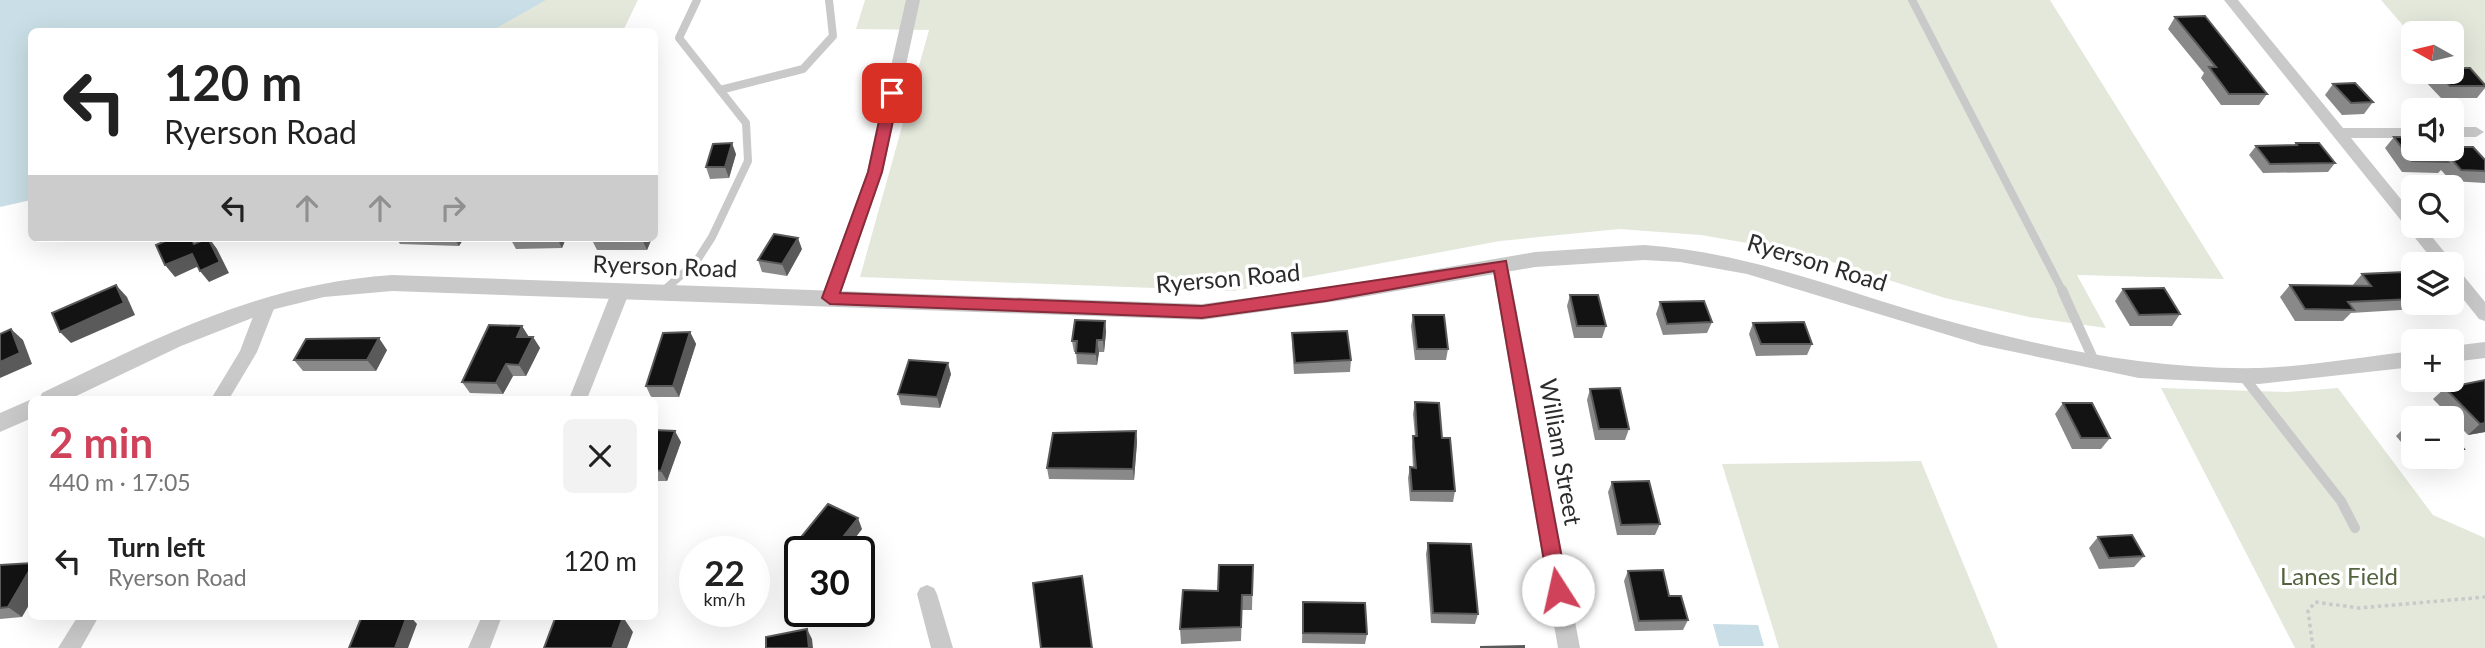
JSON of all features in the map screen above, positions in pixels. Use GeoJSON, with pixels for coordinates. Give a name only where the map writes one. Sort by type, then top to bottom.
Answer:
{"type":"FeatureCollection","features":[{"type":"Feature","properties":{"kind":"street"},"geometry":{"type":"LineString","coordinates":[[830,298],[875,172],[913,0]]}},
{"type":"Feature","properties":{"kind":"street"},"geometry":{"type":"LineString","coordinates":[[2231,0],[2435,252]]}},
{"type":"Feature","properties":{"kind":"street"},"geometry":{"type":"LineString","coordinates":[[2464,132],[2476,132]]}},
{"type":"Feature","properties":{"kind":"street"},"geometry":{"type":"LineString","coordinates":[[2338,134],[2401,133]]}},
{"type":"Feature","properties":{"kind":"street","name":"Ryerson Road"},"geometry":{"type":"LineString","coordinates":[[56,396],[127,363],[266,306],[302,294],[392,283],[1202,312],[1314,298],[1500,265],[1599,252],[1640,252],[1715,261],[1754,269],[1944,328],[2095,363],[2154,371],[2243,376],[2306,373],[2401,361]]}},
{"type":"Feature","properties":{"kind":"street","name":"William Street"},"geometry":{"type":"LineString","coordinates":[[1500,265],[1569,648]]}},
{"type":"Feature","properties":{"kind":"street"},"geometry":{"type":"LineString","coordinates":[[2464,288],[2485,314]]}},
{"type":"Feature","properties":{"kind":"street"},"geometry":{"type":"LineString","coordinates":[[579,396],[620,293]]}},
{"type":"Feature","properties":{"kind":"street"},"geometry":{"type":"LineString","coordinates":[[222,396],[248,352],[266,306]]}},
{"type":"Feature","properties":{"kind":"street"},"geometry":{"type":"LineString","coordinates":[[2464,352],[2485,349]]}},
{"type":"Feature","properties":{"kind":"street"},"geometry":{"type":"LineString","coordinates":[[0,423],[28,410]]}},
{"type":"Feature","properties":{"kind":"street"},"geometry":{"type":"LineString","coordinates":[[927,594],[942,648]]}},
{"type":"Feature","properties":{"kind":"street"},"geometry":{"type":"LineString","coordinates":[[69,648],[86,620]]}},
{"type":"Feature","properties":{"kind":"street"},"geometry":{"type":"LineString","coordinates":[[480,648],[490,620]]}},
{"type":"Feature","properties":{"kind":"lane"},"geometry":{"type":"LineString","coordinates":[[659,294],[696,262],[712,237],[748,161],[747,123],[679,38],[697,0]]}},
{"type":"Feature","properties":{"kind":"lane"},"geometry":{"type":"LineString","coordinates":[[720,90],[803,69],[833,36],[829,0]]}},
{"type":"Feature","properties":{"kind":"lane"},"geometry":{"type":"LineString","coordinates":[[1912,0],[2078,321],[2095,363]]}},
{"type":"Feature","properties":{"kind":"lane"},"geometry":{"type":"LineString","coordinates":[[2243,376],[2341,501],[2355,528]]}},
{"type":"Feature","properties":{"kind":"path"},"geometry":{"type":"LineString","coordinates":[[2313,648],[2308,611],[2315,603],[2359,608],[2485,597]]}},
{"type":"Feature","properties":{"kind":"green space"},"geometry":{"type":"Polygon","coordinates":[[[511,0],[638,0],[624,28],[489,28],[511,0]]]}},
{"type":"Feature","properties":{"kind":"green space"},"geometry":{"type":"Polygon","coordinates":[[[865,0],[2050,0],[2224,279],[2077,275],[2106,328],[2029,317],[1945,298],[1804,253],[1701,235],[1619,229],[1500,241],[1233,291],[860,277],[929,30],[856,29],[865,0]]]}},
{"type":"Feature","properties":{"kind":"green space"},"geometry":{"type":"Polygon","coordinates":[[[2381,0],[2485,0],[2485,90],[2464,66],[2464,21],[2401,21],[2401,23],[2381,0]]]}},
{"type":"Feature","properties":{"kind":"green space","name":"Lanes Field"},"geometry":{"type":"Polygon","coordinates":[[[2161,388],[2287,392],[2338,388],[2433,515],[2485,538],[2485,648],[2295,648],[2161,388]]]}},
{"type":"Feature","properties":{"kind":"green space"},"geometry":{"type":"Polygon","coordinates":[[[1921,461],[1998,648],[1779,648],[1722,464],[1921,461]]]}},
{"type":"Feature","properties":{"kind":"water"},"geometry":{"type":"Polygon","coordinates":[[[0,0],[546,0],[496,28],[28,28],[28,201],[0,207],[0,0]]]}},
{"type":"Feature","properties":{"kind":"water"},"geometry":{"type":"Polygon","coordinates":[[[1713,624],[1758,625],[1764,646],[1719,646],[1713,624]]]}},
{"type":"Feature","properties":{"kind":"building"},"geometry":{"type":"Polygon","coordinates":[[[2205,16],[2267,94],[2229,94],[2209,67],[2216,67],[2175,17],[2205,16]]]}},
{"type":"Feature","properties":{"kind":"building"},"geometry":{"type":"Polygon","coordinates":[[[2464,68],[2470,68],[2485,85],[2485,86],[2448,84],[2464,84],[2464,68]]]}},
{"type":"Feature","properties":{"kind":"building"},"geometry":{"type":"Polygon","coordinates":[[[2355,83],[2373,102],[2351,103],[2333,84],[2355,83]]]}},
{"type":"Feature","properties":{"kind":"building"},"geometry":{"type":"Polygon","coordinates":[[[2394,137],[2401,137],[2401,146],[2394,137]]]}},
{"type":"Feature","properties":{"kind":"building"},"geometry":{"type":"Polygon","coordinates":[[[732,143],[725,167],[706,167],[713,144],[732,143]]]}},
{"type":"Feature","properties":{"kind":"building"},"geometry":{"type":"Polygon","coordinates":[[[2296,143],[2319,143],[2335,163],[2270,164],[2256,146],[2297,145],[2296,143]]]}},
{"type":"Feature","properties":{"kind":"building"},"geometry":{"type":"Polygon","coordinates":[[[2464,147],[2473,147],[2485,160],[2485,171],[2461,170],[2453,161],[2464,161],[2464,147]]]}},
{"type":"Feature","properties":{"kind":"building"},"geometry":{"type":"Polygon","coordinates":[[[774,234],[798,238],[782,264],[758,260],[774,234]]]}},
{"type":"Feature","properties":{"kind":"building"},"geometry":{"type":"Polygon","coordinates":[[[163,242],[210,242],[220,262],[200,271],[192,254],[165,265],[156,245],[163,242]]]}},
{"type":"Feature","properties":{"kind":"building"},"geometry":{"type":"Polygon","coordinates":[[[2401,272],[2401,300],[2348,302],[2354,310],[2305,309],[2290,285],[2371,286],[2362,274],[2401,272]]]}},
{"type":"Feature","properties":{"kind":"building"},"geometry":{"type":"Polygon","coordinates":[[[116,285],[124,303],[60,332],[52,313],[116,285]]]}},
{"type":"Feature","properties":{"kind":"building"},"geometry":{"type":"Polygon","coordinates":[[[2164,288],[2180,314],[2139,315],[2123,289],[2164,288]]]}},
{"type":"Feature","properties":{"kind":"building"},"geometry":{"type":"Polygon","coordinates":[[[1570,295],[1598,295],[1606,326],[1577,326],[1570,295]]]}},
{"type":"Feature","properties":{"kind":"building"},"geometry":{"type":"Polygon","coordinates":[[[1704,301],[1712,322],[1667,324],[1660,302],[1704,301]]]}},
{"type":"Feature","properties":{"kind":"building"},"geometry":{"type":"Polygon","coordinates":[[[1413,315],[1444,315],[1448,349],[1417,349],[1413,315]]]}},
{"type":"Feature","properties":{"kind":"building"},"geometry":{"type":"Polygon","coordinates":[[[1075,320],[1105,321],[1103,340],[1097,340],[1096,354],[1076,353],[1077,341],[1072,341],[1075,320]]]}},
{"type":"Feature","properties":{"kind":"building"},"geometry":{"type":"Polygon","coordinates":[[[1804,322],[1812,344],[1761,344],[1753,323],[1804,322]]]}},
{"type":"Feature","properties":{"kind":"building"},"geometry":{"type":"Polygon","coordinates":[[[489,325],[522,326],[517,337],[533,337],[519,365],[506,364],[496,383],[462,382],[489,325]]]}},
{"type":"Feature","properties":{"kind":"building"},"geometry":{"type":"Polygon","coordinates":[[[11,329],[20,353],[0,362],[0,334],[11,329]]]}},
{"type":"Feature","properties":{"kind":"building"},"geometry":{"type":"Polygon","coordinates":[[[1347,331],[1351,360],[1295,363],[1292,333],[1347,331]]]}},
{"type":"Feature","properties":{"kind":"building"},"geometry":{"type":"Polygon","coordinates":[[[690,332],[673,386],[646,386],[663,333],[690,332]]]}},
{"type":"Feature","properties":{"kind":"building"},"geometry":{"type":"Polygon","coordinates":[[[379,338],[367,360],[294,360],[306,339],[379,338]]]}},
{"type":"Feature","properties":{"kind":"building"},"geometry":{"type":"Polygon","coordinates":[[[909,360],[948,363],[937,397],[898,394],[909,360]]]}},
{"type":"Feature","properties":{"kind":"building"},"geometry":{"type":"Polygon","coordinates":[[[2485,380],[2485,423],[2480,424],[2449,392],[2464,392],[2464,384],[2485,380]]]}},
{"type":"Feature","properties":{"kind":"building"},"geometry":{"type":"Polygon","coordinates":[[[1620,388],[1629,429],[1599,429],[1590,389],[1620,388]]]}},
{"type":"Feature","properties":{"kind":"building"},"geometry":{"type":"Polygon","coordinates":[[[1415,402],[1439,403],[1442,438],[1450,438],[1455,491],[1412,491],[1410,467],[1416,468],[1413,436],[1417,436],[1415,402]]]}},
{"type":"Feature","properties":{"kind":"building"},"geometry":{"type":"Polygon","coordinates":[[[2063,403],[2092,403],[2110,438],[2081,438],[2063,403]]]}},
{"type":"Feature","properties":{"kind":"building"},"geometry":{"type":"Polygon","coordinates":[[[658,430],[675,431],[661,471],[658,471],[658,430]]]}},
{"type":"Feature","properties":{"kind":"building"},"geometry":{"type":"Polygon","coordinates":[[[1136,431],[1133,469],[1047,468],[1053,433],[1136,431]]]}},
{"type":"Feature","properties":{"kind":"building"},"geometry":{"type":"Polygon","coordinates":[[[1649,481],[1660,524],[1621,525],[1612,482],[1649,481]]]}},
{"type":"Feature","properties":{"kind":"building"},"geometry":{"type":"Polygon","coordinates":[[[828,504],[858,518],[844,536],[802,536],[828,504]]]}},
{"type":"Feature","properties":{"kind":"building"},"geometry":{"type":"Polygon","coordinates":[[[2132,535],[2144,556],[2109,558],[2098,537],[2132,535]]]}},
{"type":"Feature","properties":{"kind":"building"},"geometry":{"type":"Polygon","coordinates":[[[1428,543],[1471,544],[1478,614],[1433,613],[1428,543]]]}},
{"type":"Feature","properties":{"kind":"building"},"geometry":{"type":"Polygon","coordinates":[[[28,563],[28,573],[8,607],[0,608],[0,565],[28,563]]]}},
{"type":"Feature","properties":{"kind":"building"},"geometry":{"type":"Polygon","coordinates":[[[1219,565],[1253,565],[1252,595],[1242,595],[1241,627],[1180,629],[1183,590],[1218,591],[1219,565]]]}},
{"type":"Feature","properties":{"kind":"building"},"geometry":{"type":"Polygon","coordinates":[[[1663,570],[1669,596],[1681,596],[1688,620],[1639,621],[1628,571],[1663,570]]]}},
{"type":"Feature","properties":{"kind":"building"},"geometry":{"type":"Polygon","coordinates":[[[1082,576],[1092,648],[1041,648],[1033,583],[1082,576]]]}},
{"type":"Feature","properties":{"kind":"building"},"geometry":{"type":"Polygon","coordinates":[[[1303,602],[1365,603],[1367,634],[1303,633],[1303,602]]]}},
{"type":"Feature","properties":{"kind":"building"},"geometry":{"type":"Polygon","coordinates":[[[360,620],[406,620],[395,648],[349,648],[360,620]]]}},
{"type":"Feature","properties":{"kind":"building"},"geometry":{"type":"Polygon","coordinates":[[[554,620],[622,620],[612,648],[544,648],[554,620]]]}},
{"type":"Feature","properties":{"kind":"building"},"geometry":{"type":"Polygon","coordinates":[[[807,629],[809,648],[766,648],[766,637],[807,629]]]}},
{"type":"Feature","properties":{"kind":"building"},"geometry":{"type":"Polygon","coordinates":[[[1481,647],[1524,648],[1481,648],[1481,647]]]}},
{"type":"Feature","properties":{"kind":"route"},"geometry":{"type":"LineString","coordinates":[[892,93],[875,172],[830,298],[1125,312],[1202,312],[1289,301],[1500,265],[1558,590]]}}]}
